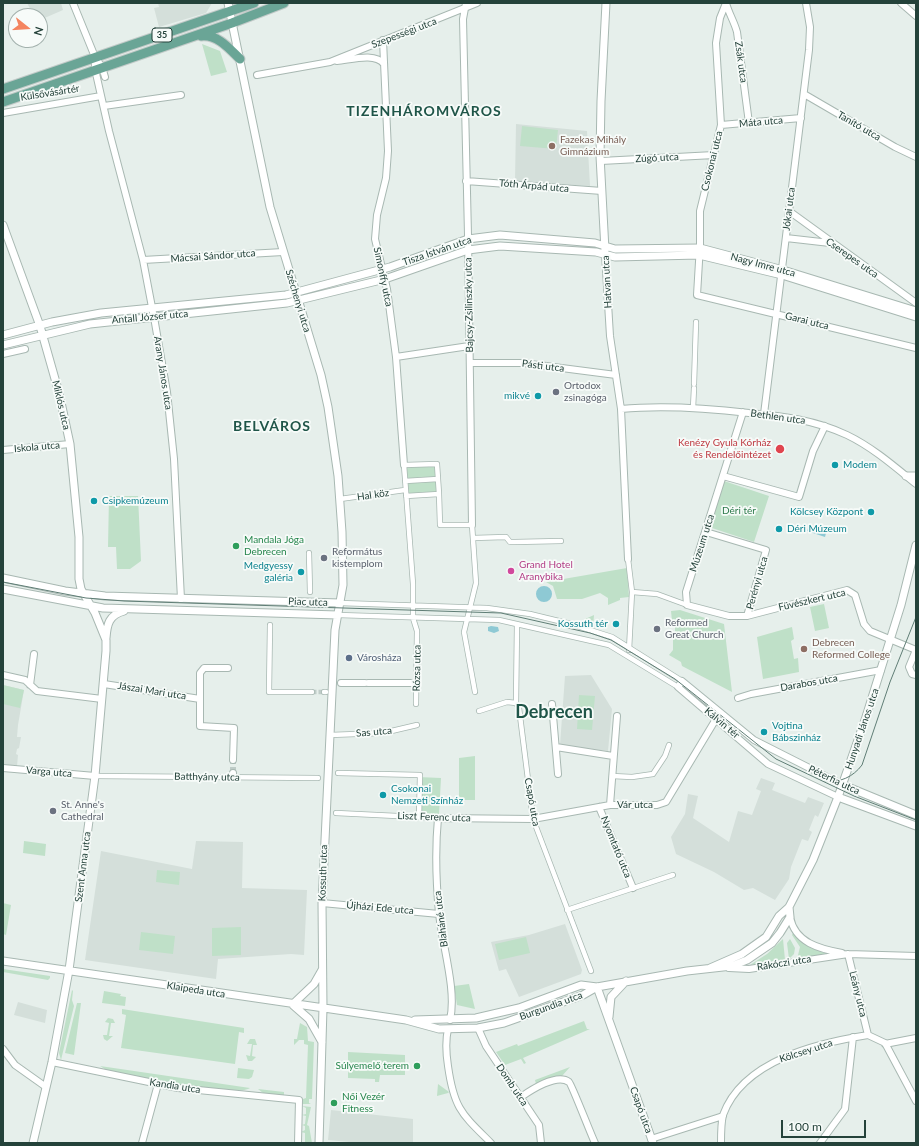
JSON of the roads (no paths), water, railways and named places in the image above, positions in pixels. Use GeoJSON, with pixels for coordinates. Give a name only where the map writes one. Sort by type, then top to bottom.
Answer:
{"type":"FeatureCollection","features":[{"type":"Feature","properties":{"kind":"main road","name":"35"},"geometry":{"type":"LineString","coordinates":[[229,8],[254,3]]}},
{"type":"Feature","properties":{"kind":"main road","name":"35"},"geometry":{"type":"LineString","coordinates":[[232,23],[284,3]]}},
{"type":"Feature","properties":{"kind":"main road","name":"Külsővásártér"},"geometry":{"type":"LineString","coordinates":[[5,87],[95,57],[229,8]]}},
{"type":"Feature","properties":{"kind":"main road","name":"Külsővásártér"},"geometry":{"type":"LineString","coordinates":[[3,102],[232,23]]}},
{"type":"Feature","properties":{"kind":"main road"},"geometry":{"type":"LineString","coordinates":[[193,36],[206,35],[216,38],[240,59]]}},
{"type":"Feature","properties":{"kind":"street"},"geometry":{"type":"LineString","coordinates":[[73,3],[99,68],[105,77]]}},
{"type":"Feature","properties":{"kind":"street","name":"Szepességi utca"},"geometry":{"type":"LineString","coordinates":[[330,62],[466,6],[477,3]]}},
{"type":"Feature","properties":{"kind":"street","name":"Hatvan utca"},"geometry":{"type":"LineString","coordinates":[[606,3],[601,101],[602,191],[610,336],[621,409],[628,559]]}},
{"type":"Feature","properties":{"kind":"street","name":"Zsák utca"},"geometry":{"type":"LineString","coordinates":[[726,3],[730,15],[734,19],[737,32],[749,123]]}},
{"type":"Feature","properties":{"kind":"street","name":"Csokonai utca"},"geometry":{"type":"LineString","coordinates":[[697,295],[700,211],[721,125],[716,43],[720,18],[726,3]]}},
{"type":"Feature","properties":{"kind":"street","name":"Jókai utca"},"geometry":{"type":"LineString","coordinates":[[764,414],[809,50],[810,27],[806,3]]}},
{"type":"Feature","properties":{"kind":"street"},"geometry":{"type":"LineString","coordinates":[[901,3],[916,16]]}},
{"type":"Feature","properties":{"kind":"street","name":"Bajcsy-Zsilinszky utca"},"geometry":{"type":"LineString","coordinates":[[466,6],[463,19],[472,525],[476,583],[464,632],[475,692]]}},
{"type":"Feature","properties":{"kind":"street","name":"Széchenyi utca"},"geometry":{"type":"LineString","coordinates":[[229,8],[270,207],[321,375],[331,430],[340,499],[342,585],[340,603]]}},
{"type":"Feature","properties":{"kind":"street","name":"Simonffy utca"},"geometry":{"type":"LineString","coordinates":[[383,40],[388,151],[386,178],[377,215],[375,239],[385,279],[396,357],[404,465]]}},
{"type":"Feature","properties":{"kind":"street","name":"Szepességi utca"},"geometry":{"type":"LineString","coordinates":[[257,75],[330,62],[372,58],[378,58],[384,64]]}},
{"type":"Feature","properties":{"kind":"street"},"geometry":{"type":"LineString","coordinates":[[99,68],[101,96],[104,106],[181,95]]}},
{"type":"Feature","properties":{"kind":"street","name":"Tanító utca"},"geometry":{"type":"LineString","coordinates":[[804,94],[916,157]]}},
{"type":"Feature","properties":{"kind":"street","name":"Külsővásártér"},"geometry":{"type":"LineString","coordinates":[[3,113],[101,96]]}},
{"type":"Feature","properties":{"kind":"street","name":"Arany János utca"},"geometry":{"type":"LineString","coordinates":[[104,106],[143,260],[167,392],[173,451],[181,598]]}},
{"type":"Feature","properties":{"kind":"street","name":"Máta utca"},"geometry":{"type":"LineString","coordinates":[[721,125],[801,118]]}},
{"type":"Feature","properties":{"kind":"street","name":"Zúgó utca"},"geometry":{"type":"LineString","coordinates":[[601,161],[714,155]]}},
{"type":"Feature","properties":{"kind":"street","name":"Tóth Árpád utca"},"geometry":{"type":"LineString","coordinates":[[466,181],[602,191]]}},
{"type":"Feature","properties":{"kind":"street","name":"Cserepes utca"},"geometry":{"type":"LineString","coordinates":[[789,211],[830,243],[916,303]]}},
{"type":"Feature","properties":{"kind":"street","name":"Miklós utca"},"geometry":{"type":"LineString","coordinates":[[3,225],[43,334],[70,444],[79,537],[79,592]]}},
{"type":"Feature","properties":{"kind":"street","name":"Tisza István utca"},"geometry":{"type":"LineString","coordinates":[[297,296],[382,270],[468,239],[500,235],[595,243],[605,246]]}},
{"type":"Feature","properties":{"kind":"street"},"geometry":{"type":"LineString","coordinates":[[786,238],[830,243]]}},
{"type":"Feature","properties":{"kind":"street","name":"Tisza István utca"},"geometry":{"type":"LineString","coordinates":[[297,296],[385,279],[468,250],[500,246],[596,252],[605,254]]}},
{"type":"Feature","properties":{"kind":"street","name":"Nagy Imre utca"},"geometry":{"type":"LineString","coordinates":[[605,246],[615,249],[699,251],[782,272],[916,311]]}},
{"type":"Feature","properties":{"kind":"street","name":"Nagy Imre utca"},"geometry":{"type":"LineString","coordinates":[[605,254],[615,257],[699,251]]}},
{"type":"Feature","properties":{"kind":"street","name":"Mácsai Sándor utca"},"geometry":{"type":"LineString","coordinates":[[143,260],[283,252]]}},
{"type":"Feature","properties":{"kind":"street","name":"Nagy Imre utca"},"geometry":{"type":"LineString","coordinates":[[782,272],[916,317]]}},
{"type":"Feature","properties":{"kind":"street","name":"Antall József utca"},"geometry":{"type":"LineString","coordinates":[[3,335],[85,316],[152,307],[286,295],[297,296]]}},
{"type":"Feature","properties":{"kind":"street","name":"Garai utca"},"geometry":{"type":"LineString","coordinates":[[697,295],[777,313],[916,348]]}},
{"type":"Feature","properties":{"kind":"street","name":"Antall József utca"},"geometry":{"type":"LineString","coordinates":[[3,345],[43,334],[90,324],[287,303],[297,296]]}},
{"type":"Feature","properties":{"kind":"street"},"geometry":{"type":"LineString","coordinates":[[693,408],[696,322]]}},
{"type":"Feature","properties":{"kind":"street"},"geometry":{"type":"LineString","coordinates":[[396,357],[469,346]]}},
{"type":"Feature","properties":{"kind":"street"},"geometry":{"type":"LineString","coordinates":[[3,354],[25,349]]}},
{"type":"Feature","properties":{"kind":"street","name":"Pásti utca"},"geometry":{"type":"LineString","coordinates":[[470,363],[524,363],[616,375]]}},
{"type":"Feature","properties":{"kind":"street","name":"Bethlen utca"},"geometry":{"type":"LineString","coordinates":[[621,409],[693,408],[803,419],[826,426],[847,435],[876,452],[916,484]]}},
{"type":"Feature","properties":{"kind":"street","name":"Múzeum utca"},"geometry":{"type":"LineString","coordinates":[[687,605],[686,592],[743,412]]}},
{"type":"Feature","properties":{"kind":"street"},"geometry":{"type":"LineString","coordinates":[[723,476],[799,498],[813,451],[826,426]]}},
{"type":"Feature","properties":{"kind":"street","name":"Iskola utca"},"geometry":{"type":"LineString","coordinates":[[3,450],[70,444]]}},
{"type":"Feature","properties":{"kind":"street"},"geometry":{"type":"LineString","coordinates":[[406,493],[404,465],[437,464],[440,526],[472,525]]}},
{"type":"Feature","properties":{"kind":"street"},"geometry":{"type":"LineString","coordinates":[[906,476],[916,476]]}},
{"type":"Feature","properties":{"kind":"street"},"geometry":{"type":"LineString","coordinates":[[405,481],[438,479]]}},
{"type":"Feature","properties":{"kind":"street","name":"Hal köz"},"geometry":{"type":"LineString","coordinates":[[340,499],[406,493],[439,494]]}},
{"type":"Feature","properties":{"kind":"street","name":"Rózsa utca"},"geometry":{"type":"LineString","coordinates":[[406,493],[413,584],[413,618],[417,631],[416,704]]}},
{"type":"Feature","properties":{"kind":"street","name":"Perényi utca"},"geometry":{"type":"LineString","coordinates":[[706,532],[766,550],[747,616]]}},
{"type":"Feature","properties":{"kind":"street"},"geometry":{"type":"LineString","coordinates":[[473,538],[506,537],[510,542],[561,541]]}},
{"type":"Feature","properties":{"kind":"street","name":"Hunyadi János utca"},"geometry":{"type":"LineString","coordinates":[[742,954],[766,936],[779,916],[789,907],[813,860],[843,785],[881,670],[916,545]]}},
{"type":"Feature","properties":{"kind":"street"},"geometry":{"type":"LineString","coordinates":[[309,553],[310,590]]}},
{"type":"Feature","properties":{"kind":"street"},"geometry":{"type":"LineString","coordinates":[[627,655],[630,648],[632,592],[628,559]]}},
{"type":"Feature","properties":{"kind":"street","name":"Piac utca"},"geometry":{"type":"LineString","coordinates":[[3,578],[79,592],[124,597],[501,609],[571,624],[612,638]]}},
{"type":"Feature","properties":{"kind":"street","name":"Piac utca"},"geometry":{"type":"LineString","coordinates":[[3,589],[63,602],[129,610],[499,620],[609,645]]}},
{"type":"Feature","properties":{"kind":"street","name":"Füvészkert utca"},"geometry":{"type":"LineString","coordinates":[[687,605],[729,616],[747,616],[847,590],[855,594],[867,628],[873,634],[890,641]]}},
{"type":"Feature","properties":{"kind":"street"},"geometry":{"type":"LineString","coordinates":[[63,602],[79,592]]}},
{"type":"Feature","properties":{"kind":"street","name":"Szent Anna utca"},"geometry":{"type":"LineString","coordinates":[[33,1143],[52,1062],[69,970],[95,776],[104,684],[106,640],[91,606],[79,592]]}},
{"type":"Feature","properties":{"kind":"street"},"geometry":{"type":"LineString","coordinates":[[632,592],[657,594],[687,605]]}},
{"type":"Feature","properties":{"kind":"street","name":"Kossuth utca"},"geometry":{"type":"LineString","coordinates":[[319,1143],[323,1008],[322,903],[335,630],[340,603]]}},
{"type":"Feature","properties":{"kind":"street"},"geometry":{"type":"LineString","coordinates":[[106,640],[107,624],[112,617],[129,610]]}},
{"type":"Feature","properties":{"kind":"street"},"geometry":{"type":"LineString","coordinates":[[270,624],[269,692],[312,692]]}},
{"type":"Feature","properties":{"kind":"street","name":"Csapó utca"},"geometry":{"type":"LineString","coordinates":[[517,624],[516,703],[519,708],[533,819],[591,971]]}},
{"type":"Feature","properties":{"kind":"street","name":"Kálvin tér"},"geometry":{"type":"LineString","coordinates":[[612,638],[682,681],[754,740]]}},
{"type":"Feature","properties":{"kind":"street"},"geometry":{"type":"LineString","coordinates":[[890,641],[916,650],[910,667],[912,674],[916,676]]}},
{"type":"Feature","properties":{"kind":"street","name":"Kálvin tér"},"geometry":{"type":"LineString","coordinates":[[609,645],[678,687],[765,760]]}},
{"type":"Feature","properties":{"kind":"street"},"geometry":{"type":"LineString","coordinates":[[28,683],[34,654]]}},
{"type":"Feature","properties":{"kind":"street"},"geometry":{"type":"LineString","coordinates":[[228,668],[204,668],[200,673],[200,726],[234,728],[233,760]]}},
{"type":"Feature","properties":{"kind":"street","name":"Darabos utca"},"geometry":{"type":"LineString","coordinates":[[738,698],[751,694],[881,670]]}},
{"type":"Feature","properties":{"kind":"street"},"geometry":{"type":"LineString","coordinates":[[3,675],[28,683],[37,691],[102,700]]}},
{"type":"Feature","properties":{"kind":"street"},"geometry":{"type":"LineString","coordinates":[[678,687],[682,681]]}},
{"type":"Feature","properties":{"kind":"street"},"geometry":{"type":"LineString","coordinates":[[342,683],[417,683]]}},
{"type":"Feature","properties":{"kind":"street","name":"Jászai Mari utca"},"geometry":{"type":"LineString","coordinates":[[104,684],[200,698]]}},
{"type":"Feature","properties":{"kind":"street"},"geometry":{"type":"LineString","coordinates":[[479,711],[507,702],[516,703]]}},
{"type":"Feature","properties":{"kind":"street"},"geometry":{"type":"LineString","coordinates":[[552,704],[558,774]]}},
{"type":"Feature","properties":{"kind":"street"},"geometry":{"type":"LineString","coordinates":[[610,805],[617,716]]}},
{"type":"Feature","properties":{"kind":"street","name":"Vár utca"},"geometry":{"type":"LineString","coordinates":[[533,819],[610,805],[658,805],[666,802],[716,719]]}},
{"type":"Feature","properties":{"kind":"street","name":"Sas utca"},"geometry":{"type":"LineString","coordinates":[[330,735],[383,733],[417,724]]}},
{"type":"Feature","properties":{"kind":"street","name":"Péterfia utca"},"geometry":{"type":"LineString","coordinates":[[754,740],[843,785],[916,815]]}},
{"type":"Feature","properties":{"kind":"street"},"geometry":{"type":"LineString","coordinates":[[612,776],[632,777],[653,774],[665,756],[669,745]]}},
{"type":"Feature","properties":{"kind":"street"},"geometry":{"type":"LineString","coordinates":[[556,747],[613,756]]}},
{"type":"Feature","properties":{"kind":"street","name":"Péterfia utca"},"geometry":{"type":"LineString","coordinates":[[765,760],[768,764],[838,796],[916,826]]}},
{"type":"Feature","properties":{"kind":"street","name":"Varga utca"},"geometry":{"type":"LineString","coordinates":[[3,768],[95,776]]}},
{"type":"Feature","properties":{"kind":"street"},"geometry":{"type":"LineString","coordinates":[[338,773],[420,776],[419,817]]}},
{"type":"Feature","properties":{"kind":"street","name":"Batthyány utca"},"geometry":{"type":"LineString","coordinates":[[95,776],[233,775],[318,778]]}},
{"type":"Feature","properties":{"kind":"street","name":"Nyomtató utca"},"geometry":{"type":"LineString","coordinates":[[599,807],[633,888]]}},
{"type":"Feature","properties":{"kind":"street","name":"Liszt Ferenc utca"},"geometry":{"type":"LineString","coordinates":[[336,813],[438,818],[533,819]]}},
{"type":"Feature","properties":{"kind":"street","name":"Blaháné utca"},"geometry":{"type":"LineString","coordinates":[[438,818],[435,853],[439,914],[452,1001],[450,1020]]}},
{"type":"Feature","properties":{"kind":"street"},"geometry":{"type":"LineString","coordinates":[[567,910],[673,874]]}},
{"type":"Feature","properties":{"kind":"street","name":"Újházi Ede utca"},"geometry":{"type":"LineString","coordinates":[[322,903],[439,914]]}},
{"type":"Feature","properties":{"kind":"street"},"geometry":{"type":"LineString","coordinates":[[789,907],[790,917]]}},
{"type":"Feature","properties":{"kind":"street","name":"Rákóczi utca"},"geometry":{"type":"LineString","coordinates":[[790,917],[796,932],[811,945],[822,949],[848,954],[916,956]]}},
{"type":"Feature","properties":{"kind":"street","name":"Rákóczi utca"},"geometry":{"type":"LineString","coordinates":[[720,968],[732,966],[747,960],[772,943],[790,917]]}},
{"type":"Feature","properties":{"kind":"street","name":"Rákóczi utca"},"geometry":{"type":"LineString","coordinates":[[710,968],[742,954]]}},
{"type":"Feature","properties":{"kind":"street","name":"Rákóczi utca"},"geometry":{"type":"LineString","coordinates":[[597,987],[626,980],[710,968],[749,969],[848,954]]}},
{"type":"Feature","properties":{"kind":"street","name":"Leány utca"},"geometry":{"type":"LineString","coordinates":[[848,954],[868,1035]]}},
{"type":"Feature","properties":{"kind":"street","name":"Klaipeda utca"},"geometry":{"type":"LineString","coordinates":[[3,961],[323,1008]]}},
{"type":"Feature","properties":{"kind":"street"},"geometry":{"type":"LineString","coordinates":[[322,970],[314,984],[293,1004],[310,1021],[322,1042]]}},
{"type":"Feature","properties":{"kind":"street"},"geometry":{"type":"LineString","coordinates":[[608,1020],[612,997],[626,980]]}},
{"type":"Feature","properties":{"kind":"street","name":"Burgundia utca"},"geometry":{"type":"LineString","coordinates":[[406,1020],[450,1020],[476,1018],[502,1013],[581,985],[597,987]]}},
{"type":"Feature","properties":{"kind":"street","name":"Csapó utca"},"geometry":{"type":"LineString","coordinates":[[597,987],[652,1141]]}},
{"type":"Feature","properties":{"kind":"street","name":"Burgundia utca"},"geometry":{"type":"LineString","coordinates":[[323,1008],[406,1020],[439,1029],[478,1028],[511,1020],[583,995],[597,987]]}},
{"type":"Feature","properties":{"kind":"street"},"geometry":{"type":"LineString","coordinates":[[450,1020],[445,1041],[455,1099],[466,1117],[491,1143]]}},
{"type":"Feature","properties":{"kind":"street","name":"Domb utca"},"geometry":{"type":"LineString","coordinates":[[478,1028],[483,1042],[539,1125],[541,1143]]}},
{"type":"Feature","properties":{"kind":"street"},"geometry":{"type":"LineString","coordinates":[[868,1035],[885,1044],[916,1101]]}},
{"type":"Feature","properties":{"kind":"street","name":"Kölcsey utca"},"geometry":{"type":"LineString","coordinates":[[723,1116],[733,1098],[741,1088],[770,1064],[809,1048],[853,1037],[868,1035]]}},
{"type":"Feature","properties":{"kind":"street"},"geometry":{"type":"LineString","coordinates":[[820,1143],[845,1110],[853,1037]]}},
{"type":"Feature","properties":{"kind":"street"},"geometry":{"type":"LineString","coordinates":[[885,1044],[916,1038]]}},
{"type":"Feature","properties":{"kind":"street"},"geometry":{"type":"LineString","coordinates":[[3,1049],[15,1065],[46,1087]]}},
{"type":"Feature","properties":{"kind":"street","name":"Kandia utca"},"geometry":{"type":"LineString","coordinates":[[52,1062],[181,1088],[299,1100],[298,1143]]}},
{"type":"Feature","properties":{"kind":"street"},"geometry":{"type":"LineString","coordinates":[[521,1097],[539,1085],[561,1080],[568,1082],[573,1087],[576,1098],[595,1143]]}},
{"type":"Feature","properties":{"kind":"street"},"geometry":{"type":"LineString","coordinates":[[142,1143],[158,1084]]}},
{"type":"Feature","properties":{"kind":"street"},"geometry":{"type":"LineString","coordinates":[[652,1141],[723,1116],[721,1143]]}},
{"type":"Feature","properties":{"kind":"water"},"geometry":{"type":"Polygon","coordinates":[[[808,528],[826,533],[825,537],[807,531],[808,528]]]}},
{"type":"Feature","properties":{"kind":"water"},"geometry":{"type":"Polygon","coordinates":[[[544,586],[551,591],[552,594],[547,601],[544,602],[537,597],[536,594],[541,587],[544,586]]]}},
{"type":"Feature","properties":{"kind":"water"},"geometry":{"type":"Polygon","coordinates":[[[488,627],[498,627],[499,631],[494,633],[488,631],[488,627]]]}},
{"type":"Feature","properties":{"kind":"tunnel"},"geometry":{"type":"LineString","coordinates":[[312,692],[324,692]]}},
{"type":"Feature","properties":{"kind":"tunnel"},"geometry":{"type":"LineString","coordinates":[[233,760],[233,773]]}},
{"type":"Feature","properties":{"kind":"tram line"},"geometry":{"type":"LineString","coordinates":[[3,582],[86,598],[124,601],[501,613],[590,633],[611,640],[675,679],[776,759],[854,796],[916,820]]}},
{"type":"Feature","properties":{"kind":"tram line"},"geometry":{"type":"LineString","coordinates":[[825,781],[836,781],[846,778],[855,773],[862,765],[890,682],[916,617]]}},
{"type":"Feature","properties":{"kind":"place","name":"Fazekas Mihály Gimnázium"},"geometry":{"type":"Point","coordinates":[552,146]}},
{"type":"Feature","properties":{"kind":"place","name":"Ortodox zsinagóga"},"geometry":{"type":"Point","coordinates":[556,392]}},
{"type":"Feature","properties":{"kind":"place","name":"mikvé"},"geometry":{"type":"Point","coordinates":[538,396]}},
{"type":"Feature","properties":{"kind":"place","name":"Kenézy Gyula Kórház és Rendelőintézet"},"geometry":{"type":"Point","coordinates":[780,449]}},
{"type":"Feature","properties":{"kind":"place","name":"Modem"},"geometry":{"type":"Point","coordinates":[835,465]}},
{"type":"Feature","properties":{"kind":"place","name":"Csipkemúzeum"},"geometry":{"type":"Point","coordinates":[94,501]}},
{"type":"Feature","properties":{"kind":"place","name":"Kölcsey Központ"},"geometry":{"type":"Point","coordinates":[871,512]}},
{"type":"Feature","properties":{"kind":"place","name":"Déri Múzeum"},"geometry":{"type":"Point","coordinates":[779,529]}},
{"type":"Feature","properties":{"kind":"place","name":"Mandala Jóga Debrecen"},"geometry":{"type":"Point","coordinates":[236,546]}},
{"type":"Feature","properties":{"kind":"place","name":"Református kistemplom"},"geometry":{"type":"Point","coordinates":[324,558]}},
{"type":"Feature","properties":{"kind":"place","name":"Grand Hotel Aranybika"},"geometry":{"type":"Point","coordinates":[511,571]}},
{"type":"Feature","properties":{"kind":"place","name":"Medgyessy galéria"},"geometry":{"type":"Point","coordinates":[301,572]}},
{"type":"Feature","properties":{"kind":"place","name":"Kossuth tér"},"geometry":{"type":"Point","coordinates":[616,624]}},
{"type":"Feature","properties":{"kind":"place","name":"Reformed Great Church"},"geometry":{"type":"Point","coordinates":[657,629]}},
{"type":"Feature","properties":{"kind":"place","name":"Debrecen Reformed College"},"geometry":{"type":"Point","coordinates":[804,649]}},
{"type":"Feature","properties":{"kind":"place","name":"Városháza"},"geometry":{"type":"Point","coordinates":[349,658]}},
{"type":"Feature","properties":{"kind":"place","name":"Vojtina Bábszinház"},"geometry":{"type":"Point","coordinates":[764,732]}},
{"type":"Feature","properties":{"kind":"place","name":"Csokonai Nemzeti Színház"},"geometry":{"type":"Point","coordinates":[383,795]}},
{"type":"Feature","properties":{"kind":"place","name":"St. Anne's Cathedral"},"geometry":{"type":"Point","coordinates":[53,811]}},
{"type":"Feature","properties":{"kind":"place","name":"Súlyemelő terem"},"geometry":{"type":"Point","coordinates":[417,1066]}},
{"type":"Feature","properties":{"kind":"place","name":"Női Vezér Fitness"},"geometry":{"type":"Point","coordinates":[334,1103]}},
{"type":"Feature","properties":{"kind":"district","name":"TIZENHÁROMVÁROS"},"geometry":{"type":"Point","coordinates":[424,111]}},
{"type":"Feature","properties":{"kind":"district","name":"BELVÁROS"},"geometry":{"type":"Point","coordinates":[272,426]}},
{"type":"Feature","properties":{"kind":"district","name":"Debrecen"},"geometry":{"type":"Point","coordinates":[554,712]}},
{"type":"Feature","properties":{"kind":"park label","name":"Déri tér"},"geometry":{"type":"Point","coordinates":[739,511]}}]}
